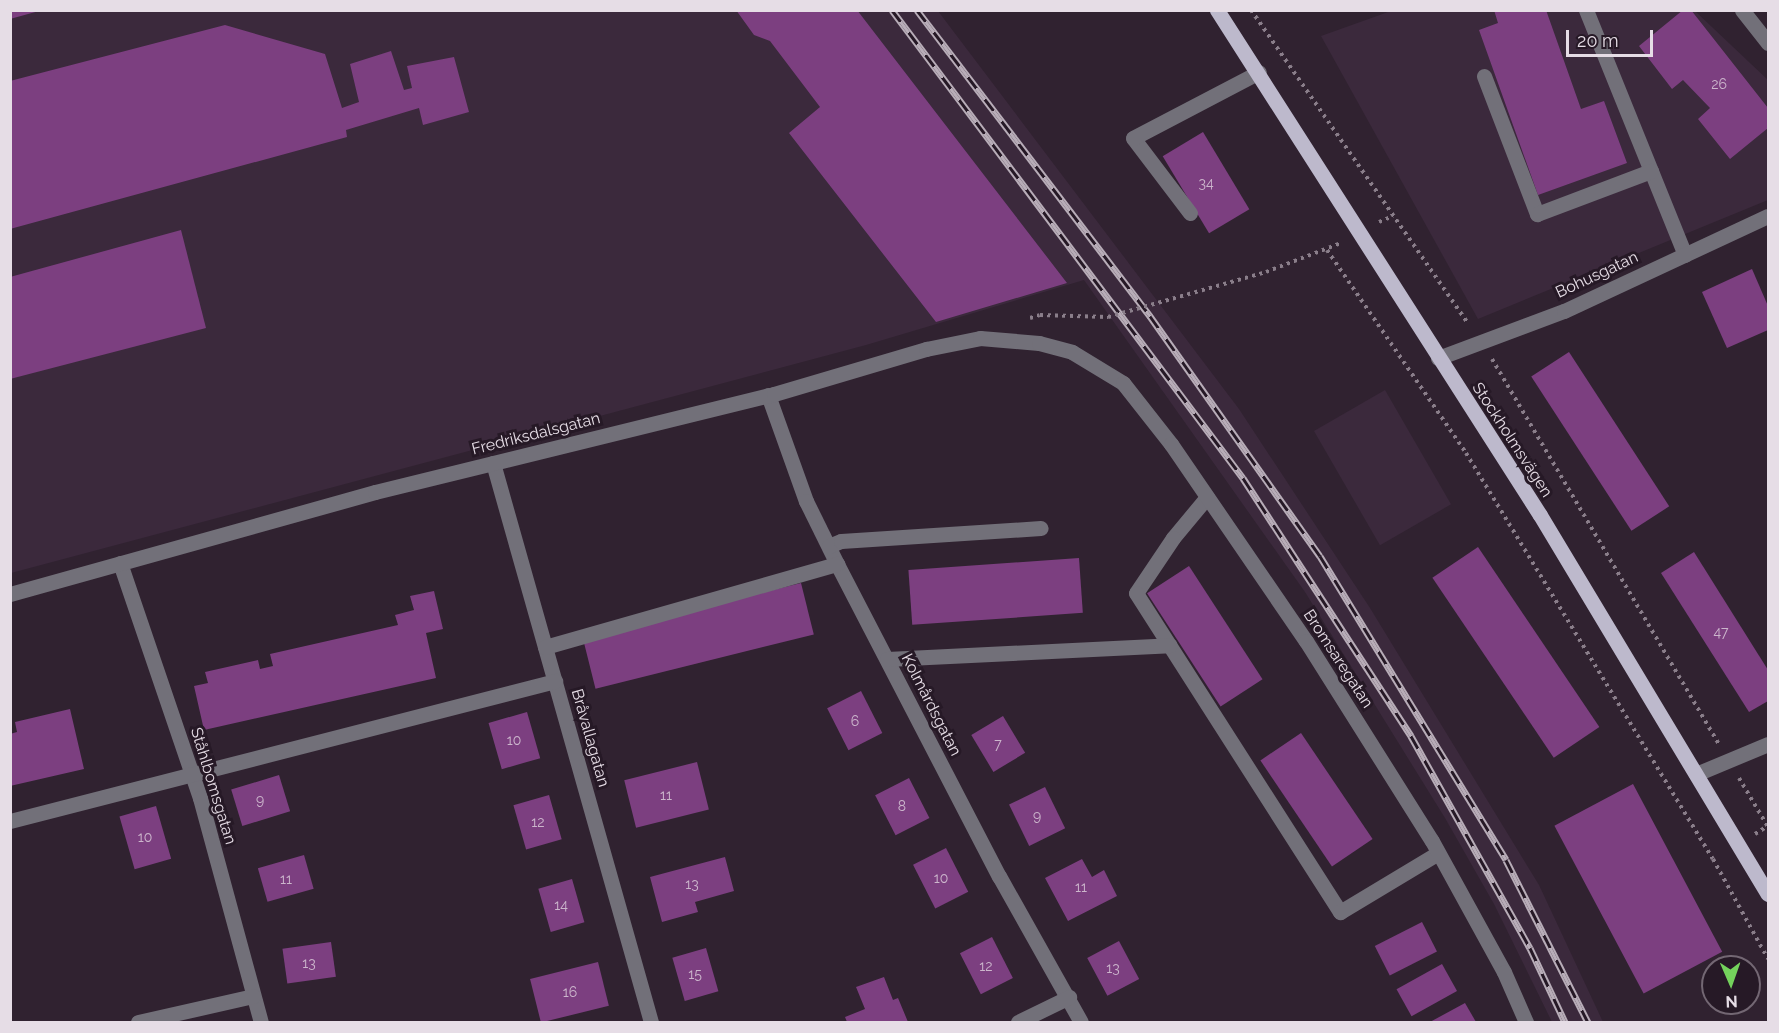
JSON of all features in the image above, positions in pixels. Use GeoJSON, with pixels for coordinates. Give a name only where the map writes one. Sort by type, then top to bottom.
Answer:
{"type":"FeatureCollection","features":[{"type":"Feature","properties":{"kind":"main road","name":"Stockholmsvägen"},"geometry":{"type":"LineString","coordinates":[[1216,10],[1259,72],[1362,233],[1438,358],[1540,515],[1768,894]]}},
{"type":"Feature","properties":{"kind":"street"},"geometry":{"type":"LineString","coordinates":[[1586,10],[1685,255]]}},
{"type":"Feature","properties":{"kind":"street"},"geometry":{"type":"LineString","coordinates":[[1742,10],[1768,43]]}},
{"type":"Feature","properties":{"kind":"street"},"geometry":{"type":"LineString","coordinates":[[1190,213],[1132,138],[1259,72]]}},
{"type":"Feature","properties":{"kind":"street"},"geometry":{"type":"LineString","coordinates":[[1484,76],[1537,214],[1651,171]]}},
{"type":"Feature","properties":{"kind":"street","name":"Bohusgatan"},"geometry":{"type":"LineString","coordinates":[[1438,358],[1564,311],[1768,216]]}},
{"type":"Feature","properties":{"kind":"street","name":"Fredriksdalsgatan"},"geometry":{"type":"LineString","coordinates":[[10,594],[493,464],[768,395],[980,338],[1039,343],[1072,352]]}},
{"type":"Feature","properties":{"kind":"street","name":"Bromsaregatan"},"geometry":{"type":"LineString","coordinates":[[1072,352],[1123,383],[1207,497],[1306,641],[1438,853],[1504,972],[1526,1023]]}},
{"type":"Feature","properties":{"kind":"street","name":"Kolmårdsgatan"},"geometry":{"type":"LineString","coordinates":[[768,395],[806,501],[837,564],[999,876],[1069,997],[1081,1023]]}},
{"type":"Feature","properties":{"kind":"street","name":"Bråvallagatan"},"geometry":{"type":"LineString","coordinates":[[493,464],[651,1023]]}},
{"type":"Feature","properties":{"kind":"street"},"geometry":{"type":"LineString","coordinates":[[1207,497],[1173,538],[1136,592],[1340,912],[1438,853]]}},
{"type":"Feature","properties":{"kind":"street"},"geometry":{"type":"LineString","coordinates":[[829,546],[841,542],[1041,528]]}},
{"type":"Feature","properties":{"kind":"street","name":"Ståhlbomsgatan"},"geometry":{"type":"LineString","coordinates":[[120,563],[192,776],[261,1023]]}},
{"type":"Feature","properties":{"kind":"street"},"geometry":{"type":"LineString","coordinates":[[546,647],[837,564]]}},
{"type":"Feature","properties":{"kind":"street"},"geometry":{"type":"LineString","coordinates":[[887,659],[1170,645]]}},
{"type":"Feature","properties":{"kind":"street"},"geometry":{"type":"LineString","coordinates":[[10,821],[555,681]]}},
{"type":"Feature","properties":{"kind":"street"},"geometry":{"type":"LineString","coordinates":[[1696,774],[1768,744]]}},
{"type":"Feature","properties":{"kind":"street"},"geometry":{"type":"LineString","coordinates":[[138,1023],[254,996]]}},
{"type":"Feature","properties":{"kind":"street"},"geometry":{"type":"LineString","coordinates":[[1018,1023],[1069,997]]}},
{"type":"Feature","properties":{"kind":"path"},"geometry":{"type":"LineString","coordinates":[[1251,10],[1481,341],[1768,827]]}},
{"type":"Feature","properties":{"kind":"path"},"geometry":{"type":"LineString","coordinates":[[1040,315],[1108,317],[1266,272],[1327,250],[1393,216]]}},
{"type":"Feature","properties":{"kind":"path"},"geometry":{"type":"LineString","coordinates":[[1327,250],[1466,453],[1713,859],[1768,959]]}},
{"type":"Feature","properties":{"kind":"shaded area"},"geometry":{"type":"Polygon","coordinates":[[[11,11],[938,11],[1239,409],[1370,608],[1539,885],[1603,1022],[1552,1022],[1494,904],[1445,818],[1305,592],[1084,280],[866,345],[11,573],[11,11]]]}},
{"type":"Feature","properties":{"kind":"shaded area"},"geometry":{"type":"Polygon","coordinates":[[[1391,11],[1695,11],[1768,80],[1768,200],[1478,319],[1321,36],[1391,11]]]}},
{"type":"Feature","properties":{"kind":"shaded area"},"geometry":{"type":"Polygon","coordinates":[[[1385,390],[1451,504],[1380,545],[1314,431],[1385,390]]]}},
{"type":"Feature","properties":{"kind":"building"},"geometry":{"type":"Polygon","coordinates":[[[10,10],[39,10],[39,11],[10,19],[10,10]]]}},
{"type":"Feature","properties":{"kind":"building"},"geometry":{"type":"Polygon","coordinates":[[[736,10],[857,10],[1067,283],[936,322],[789,133],[820,107],[770,41],[754,35],[736,10]]]}},
{"type":"Feature","properties":{"kind":"building"},"geometry":{"type":"Polygon","coordinates":[[[1494,10],[1546,10],[1581,109],[1604,101],[1627,163],[1538,195],[1479,30],[1498,23],[1494,10]]]}},
{"type":"Feature","properties":{"kind":"building"},"geometry":{"type":"Polygon","coordinates":[[[1683,10],[1691,10],[1768,108],[1768,128],[1730,159],[1698,119],[1710,108],[1683,80],[1672,89],[1639,46],[1683,10]]]}},
{"type":"Feature","properties":{"kind":"building"},"geometry":{"type":"Polygon","coordinates":[[[225,25],[325,54],[342,108],[359,102],[350,64],[391,51],[404,90],[412,88],[407,66],[454,57],[469,112],[423,125],[419,108],[346,130],[347,137],[10,229],[10,81],[225,25]]]}},
{"type":"Feature","properties":{"kind":"building"},"geometry":{"type":"Polygon","coordinates":[[[1203,132],[1249,209],[1209,233],[1163,156],[1203,132]]]}},
{"type":"Feature","properties":{"kind":"building"},"geometry":{"type":"Polygon","coordinates":[[[181,230],[206,328],[10,379],[10,277],[181,230]]]}},
{"type":"Feature","properties":{"kind":"building"},"geometry":{"type":"Polygon","coordinates":[[[1752,269],[1768,306],[1768,330],[1727,348],[1702,292],[1752,269]]]}},
{"type":"Feature","properties":{"kind":"building"},"geometry":{"type":"Polygon","coordinates":[[[1569,352],[1669,506],[1631,531],[1531,377],[1569,352]]]}},
{"type":"Feature","properties":{"kind":"building"},"geometry":{"type":"Polygon","coordinates":[[[1478,547],[1599,727],[1554,758],[1432,578],[1478,547]]]}},
{"type":"Feature","properties":{"kind":"building"},"geometry":{"type":"Polygon","coordinates":[[[1694,552],[1768,670],[1768,701],[1749,712],[1661,573],[1694,552]]]}},
{"type":"Feature","properties":{"kind":"building"},"geometry":{"type":"Polygon","coordinates":[[[1079,558],[1083,613],[912,625],[908,570],[1079,558]]]}},
{"type":"Feature","properties":{"kind":"building"},"geometry":{"type":"Polygon","coordinates":[[[1189,566],[1263,679],[1221,706],[1147,593],[1189,566]]]}},
{"type":"Feature","properties":{"kind":"building"},"geometry":{"type":"Polygon","coordinates":[[[801,583],[814,634],[596,689],[583,637],[801,583]]]}},
{"type":"Feature","properties":{"kind":"building"},"geometry":{"type":"Polygon","coordinates":[[[434,591],[443,629],[426,633],[436,678],[204,730],[194,686],[208,683],[205,672],[258,660],[260,669],[273,666],[270,654],[398,625],[395,615],[414,610],[410,596],[434,591]]]}},
{"type":"Feature","properties":{"kind":"building"},"geometry":{"type":"Polygon","coordinates":[[[861,691],[882,733],[848,750],[827,708],[861,691]]]}},
{"type":"Feature","properties":{"kind":"building"},"geometry":{"type":"Polygon","coordinates":[[[70,709],[84,769],[10,786],[10,734],[17,732],[15,722],[70,709]]]}},
{"type":"Feature","properties":{"kind":"building"},"geometry":{"type":"Polygon","coordinates":[[[527,712],[540,758],[502,769],[489,723],[527,712]]]}},
{"type":"Feature","properties":{"kind":"building"},"geometry":{"type":"Polygon","coordinates":[[[1003,716],[1025,753],[993,772],[971,735],[1003,716]]]}},
{"type":"Feature","properties":{"kind":"building"},"geometry":{"type":"Polygon","coordinates":[[[1301,733],[1373,839],[1332,867],[1260,760],[1301,733]]]}},
{"type":"Feature","properties":{"kind":"building"},"geometry":{"type":"Polygon","coordinates":[[[697,762],[709,810],[636,828],[624,780],[697,762]]]}},
{"type":"Feature","properties":{"kind":"building"},"geometry":{"type":"Polygon","coordinates":[[[279,775],[290,811],[242,826],[231,790],[279,775]]]}},
{"type":"Feature","properties":{"kind":"building"},"geometry":{"type":"Polygon","coordinates":[[[909,778],[929,818],[896,835],[875,795],[909,778]]]}},
{"type":"Feature","properties":{"kind":"building"},"geometry":{"type":"Polygon","coordinates":[[[1633,784],[1722,952],[1716,955],[1701,955],[1701,963],[1644,994],[1554,826],[1633,784]]]}},
{"type":"Feature","properties":{"kind":"building"},"geometry":{"type":"Polygon","coordinates":[[[1045,787],[1065,828],[1029,846],[1009,805],[1045,787]]]}},
{"type":"Feature","properties":{"kind":"building"},"geometry":{"type":"Polygon","coordinates":[[[549,795],[562,839],[526,849],[513,805],[549,795]]]}},
{"type":"Feature","properties":{"kind":"building"},"geometry":{"type":"Polygon","coordinates":[[[156,806],[171,859],[135,869],[119,816],[156,806]]]}},
{"type":"Feature","properties":{"kind":"building"},"geometry":{"type":"Polygon","coordinates":[[[946,848],[968,892],[935,908],[913,865],[946,848]]]}},
{"type":"Feature","properties":{"kind":"building"},"geometry":{"type":"Polygon","coordinates":[[[304,855],[314,889],[268,902],[258,868],[304,855]]]}},
{"type":"Feature","properties":{"kind":"building"},"geometry":{"type":"Polygon","coordinates":[[[725,857],[734,891],[695,902],[698,912],[662,922],[650,877],[725,857]]]}},
{"type":"Feature","properties":{"kind":"building"},"geometry":{"type":"Polygon","coordinates":[[[1082,859],[1092,877],[1104,870],[1117,896],[1068,921],[1045,878],[1082,859]]]}},
{"type":"Feature","properties":{"kind":"building"},"geometry":{"type":"Polygon","coordinates":[[[572,879],[584,922],[551,932],[538,889],[572,879]]]}},
{"type":"Feature","properties":{"kind":"building"},"geometry":{"type":"Polygon","coordinates":[[[1422,922],[1437,951],[1390,975],[1375,946],[1422,922]]]}},
{"type":"Feature","properties":{"kind":"building"},"geometry":{"type":"Polygon","coordinates":[[[992,937],[1013,978],[981,994],[960,953],[992,937]]]}},
{"type":"Feature","properties":{"kind":"building"},"geometry":{"type":"Polygon","coordinates":[[[1119,941],[1139,979],[1107,996],[1087,958],[1119,941]]]}},
{"type":"Feature","properties":{"kind":"building"},"geometry":{"type":"Polygon","coordinates":[[[331,942],[336,977],[287,983],[282,949],[331,942]]]}},
{"type":"Feature","properties":{"kind":"building"},"geometry":{"type":"Polygon","coordinates":[[[706,948],[718,991],[685,1001],[672,958],[706,948]]]}},
{"type":"Feature","properties":{"kind":"building"},"geometry":{"type":"Polygon","coordinates":[[[598,962],[609,1006],[541,1022],[530,979],[598,962]]]}},
{"type":"Feature","properties":{"kind":"building"},"geometry":{"type":"Polygon","coordinates":[[[1442,964],[1457,991],[1412,1016],[1397,989],[1442,964]]]}},
{"type":"Feature","properties":{"kind":"building"},"geometry":{"type":"Polygon","coordinates":[[[884,977],[893,1000],[898,998],[908,1022],[847,1022],[845,1017],[865,1009],[856,987],[884,977]]]}},
{"type":"Feature","properties":{"kind":"building"},"geometry":{"type":"Polygon","coordinates":[[[1465,1003],[1476,1022],[1430,1022],[1465,1003]]]}},
{"type":"Feature","properties":{"kind":"railway"},"geometry":{"type":"LineString","coordinates":[[892,10],[1243,478],[1411,736],[1530,948],[1565,1022]]}},
{"type":"Feature","properties":{"kind":"railway"},"geometry":{"type":"LineString","coordinates":[[917,10],[1150,316],[1320,556],[1506,860],[1588,1022]]}}]}
